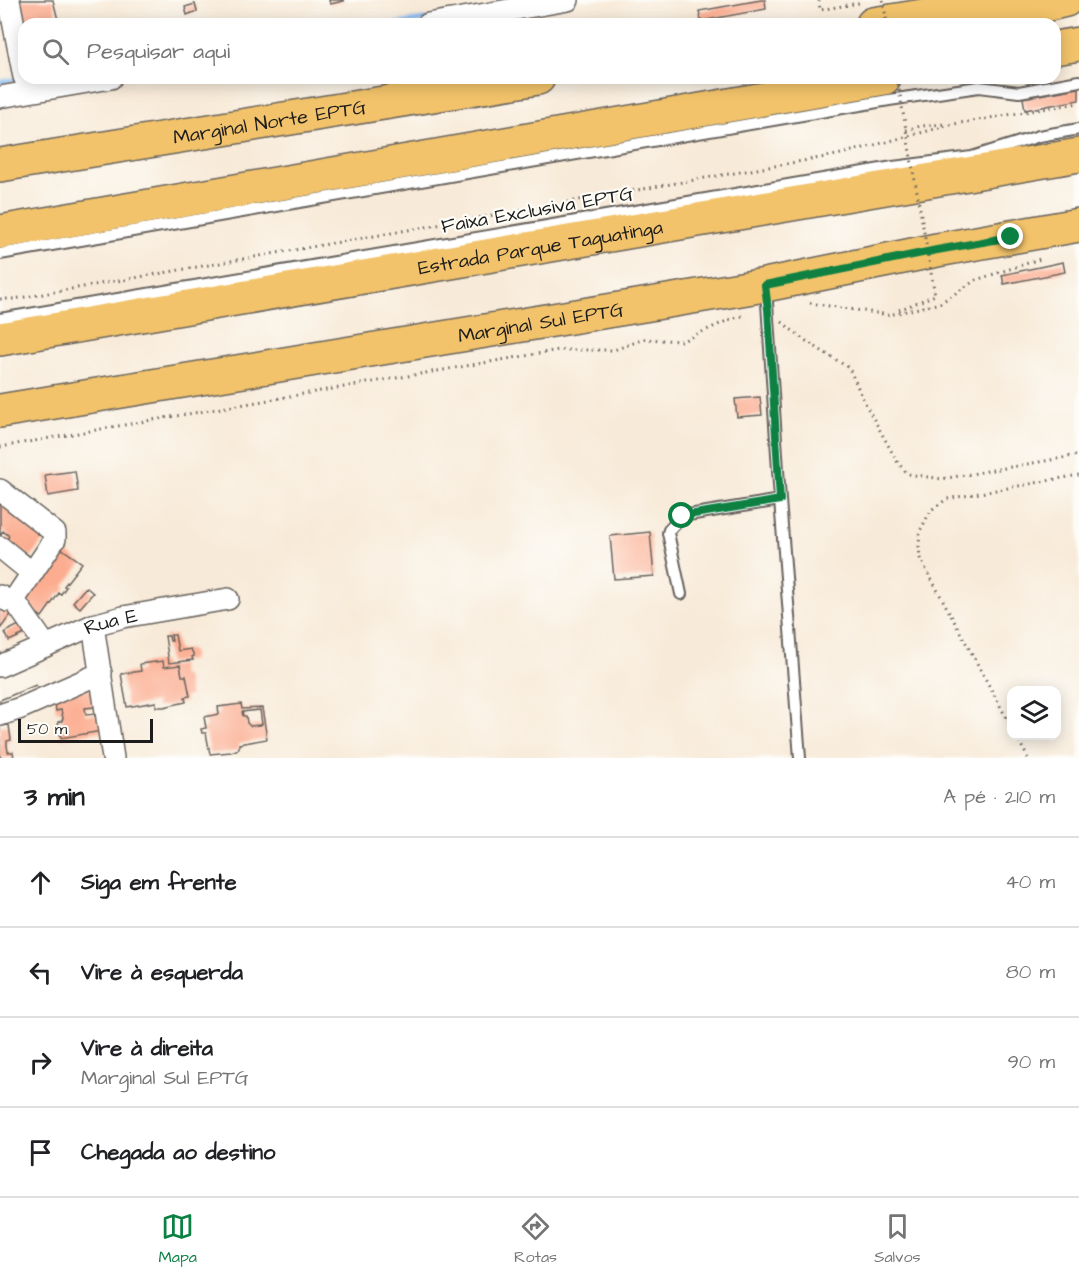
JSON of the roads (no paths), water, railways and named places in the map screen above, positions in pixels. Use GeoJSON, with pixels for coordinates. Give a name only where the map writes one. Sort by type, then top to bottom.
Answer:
{"type":"FeatureCollection","features":[{"type":"Feature","properties":{"kind":"main road"},"geometry":{"type":"LineString","coordinates":[[869,13],[997,9],[1055,3]]}},
{"type":"Feature","properties":{"kind":"main road"},"geometry":{"type":"LineString","coordinates":[[1061,47],[1079,44]]}},
{"type":"Feature","properties":{"kind":"main road","name":"Marginal Norte EPTG"},"geometry":{"type":"LineString","coordinates":[[0,165],[501,84]]}},
{"type":"Feature","properties":{"kind":"main road"},"geometry":{"type":"LineString","coordinates":[[636,121],[768,84]]}},
{"type":"Feature","properties":{"kind":"main road"},"geometry":{"type":"LineString","coordinates":[[0,232],[849,84]]}},
{"type":"Feature","properties":{"kind":"main road","name":"Estrada Parque Taguatinga"},"geometry":{"type":"LineString","coordinates":[[0,339],[1079,156]]}},
{"type":"Feature","properties":{"kind":"main road"},"geometry":{"type":"LineString","coordinates":[[947,177],[995,180],[1079,174]]}},
{"type":"Feature","properties":{"kind":"main road","name":"Marginal Sul EPTG"},"geometry":{"type":"LineString","coordinates":[[0,411],[767,297],[937,250],[1079,225]]}},
{"type":"Feature","properties":{"kind":"street"},"geometry":{"type":"LineString","coordinates":[[9,0],[18,46]]}},
{"type":"Feature","properties":{"kind":"street"},"geometry":{"type":"LineString","coordinates":[[463,18],[568,0]]}},
{"type":"Feature","properties":{"kind":"street"},"geometry":{"type":"LineString","coordinates":[[0,97],[22,84]]}},
{"type":"Feature","properties":{"kind":"street"},"geometry":{"type":"LineString","coordinates":[[0,490],[55,534],[56,539],[33,573],[7,598],[46,646]]}},
{"type":"Feature","properties":{"kind":"street"},"geometry":{"type":"LineString","coordinates":[[0,547],[33,573]]}},
{"type":"Feature","properties":{"kind":"street","name":"Rua E"},"geometry":{"type":"LineString","coordinates":[[4,660],[46,646],[93,625],[123,617],[228,599]]}},
{"type":"Feature","properties":{"kind":"street"},"geometry":{"type":"LineString","coordinates":[[93,625],[113,758]]}},
{"type":"Feature","properties":{"kind":"street"},"geometry":{"type":"LineString","coordinates":[[0,715],[100,673]]}},
{"type":"Feature","properties":{"kind":"lane"},"geometry":{"type":"LineString","coordinates":[[0,254],[889,100],[979,87],[1018,92],[1079,81]]}},
{"type":"Feature","properties":{"kind":"lane","name":"Faixa Exclusiva EPTG"},"geometry":{"type":"LineString","coordinates":[[0,319],[893,166],[972,157],[1040,136],[1079,129]]}},
{"type":"Feature","properties":{"kind":"lane"},"geometry":{"type":"LineString","coordinates":[[767,297],[800,758]]}},
{"type":"Feature","properties":{"kind":"lane"},"geometry":{"type":"LineString","coordinates":[[681,594],[668,533],[682,516],[780,500]]}},
{"type":"Feature","properties":{"kind":"waterway"},"geometry":{"type":"LineString","coordinates":[[0,82],[18,79]]}}]}
